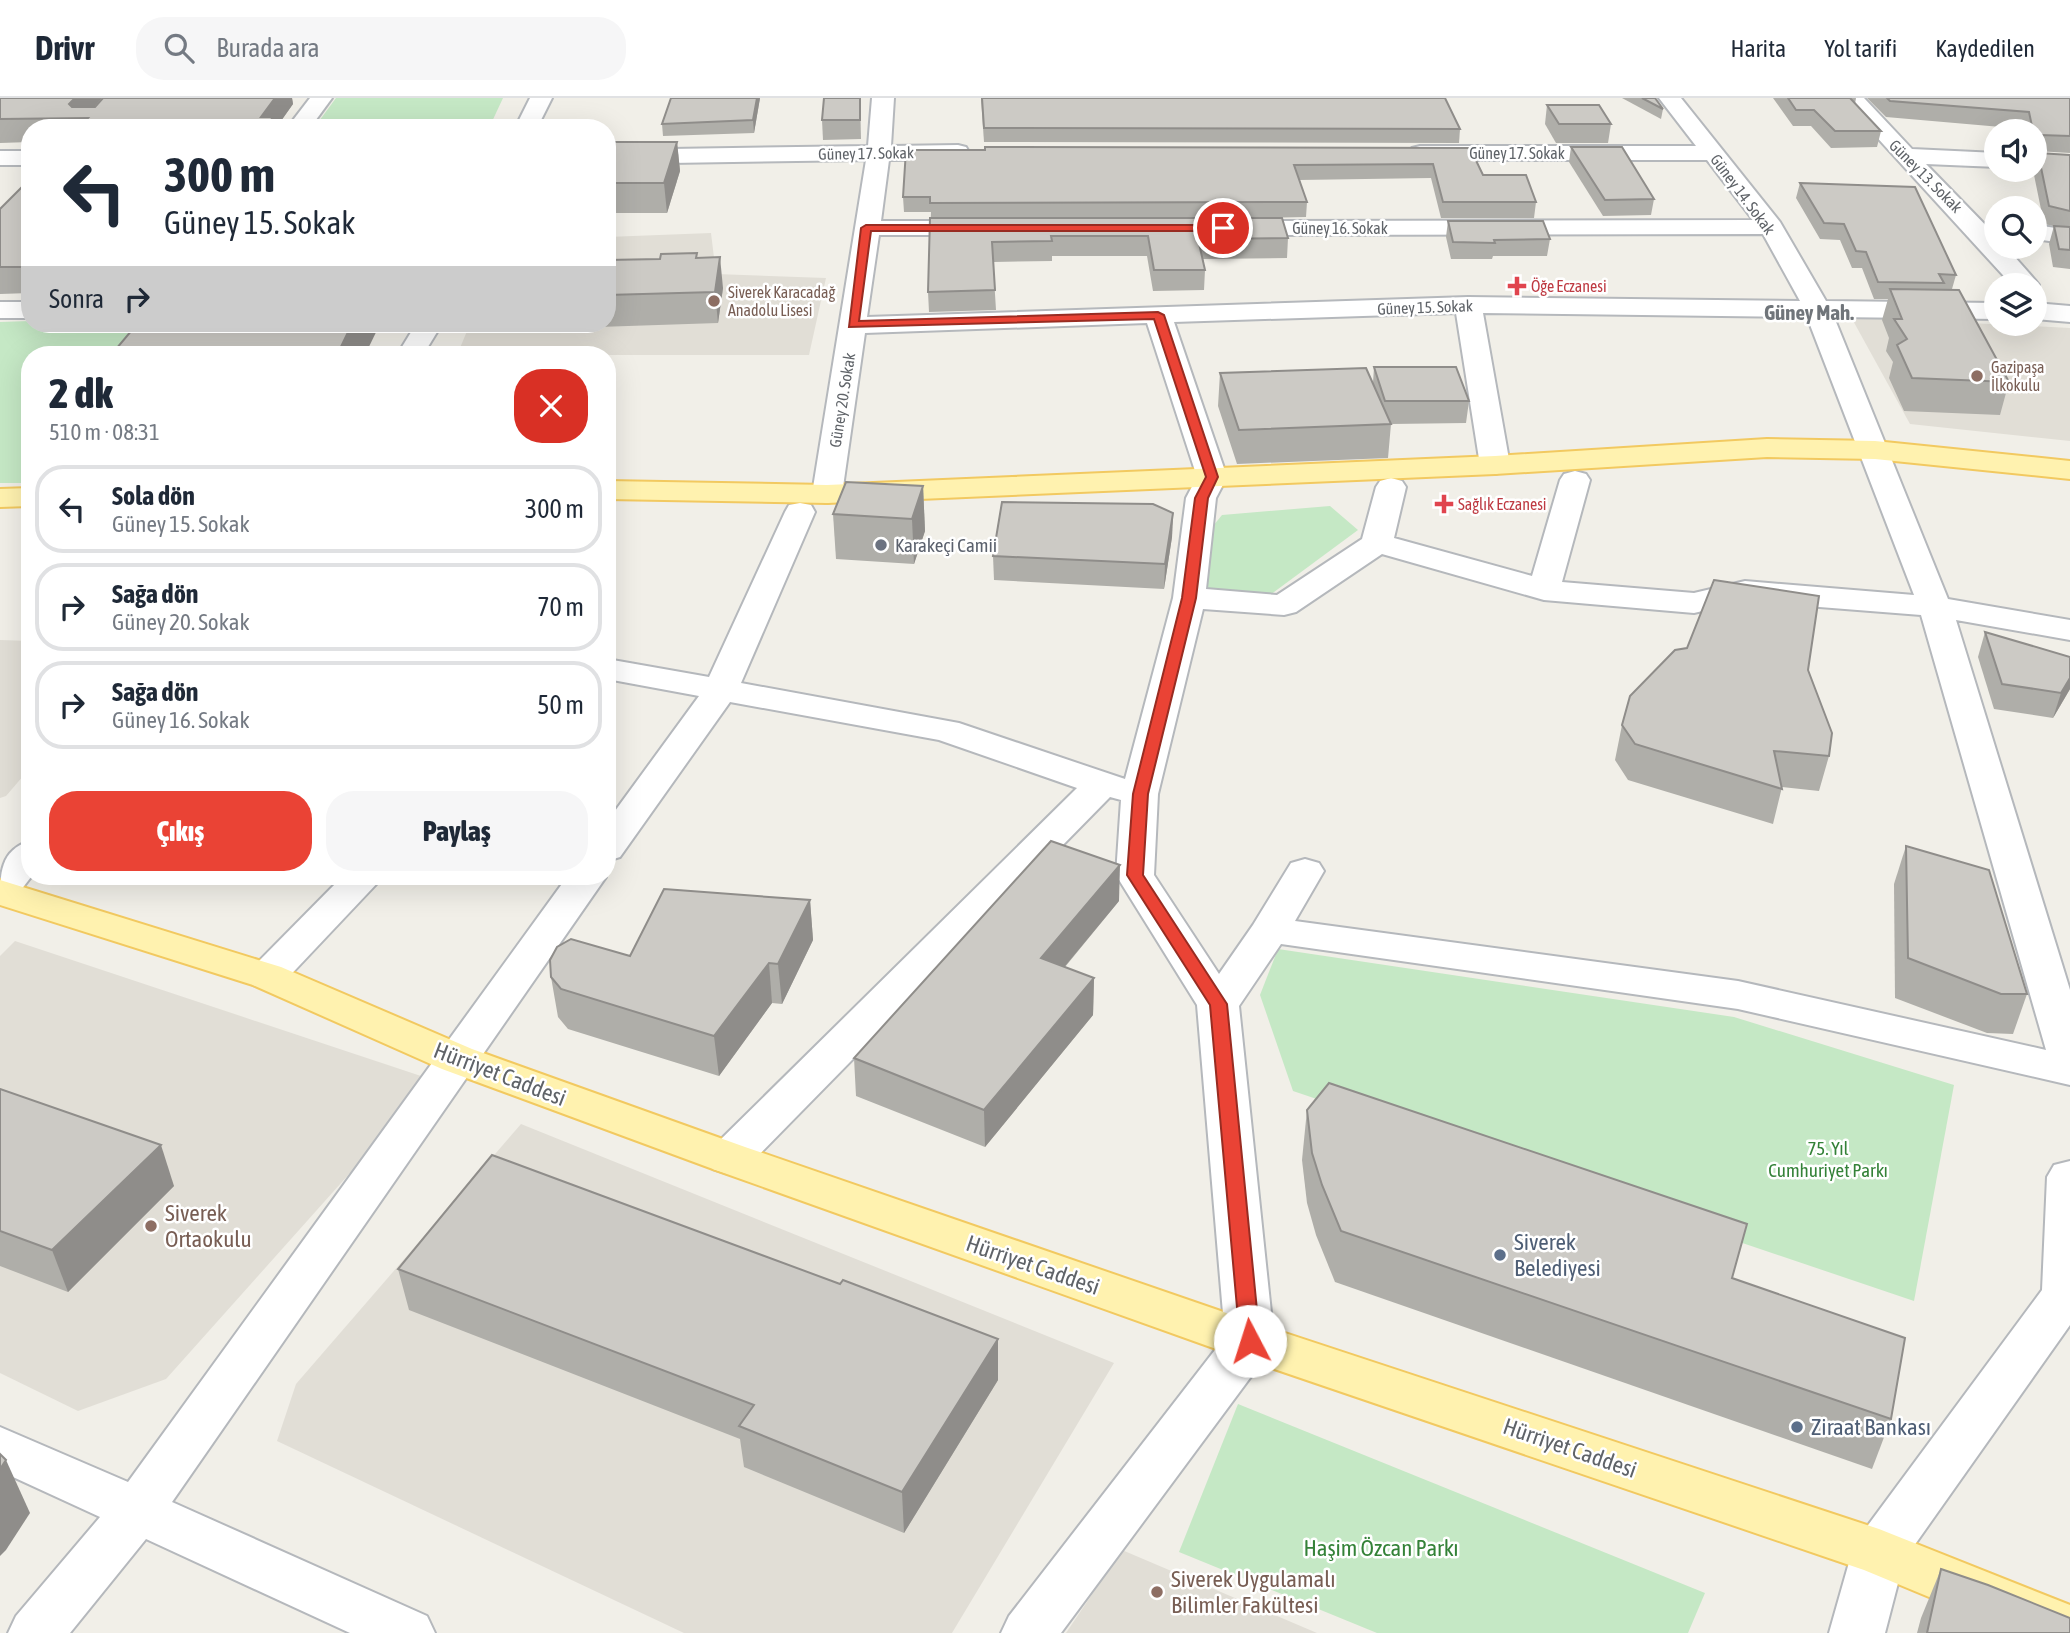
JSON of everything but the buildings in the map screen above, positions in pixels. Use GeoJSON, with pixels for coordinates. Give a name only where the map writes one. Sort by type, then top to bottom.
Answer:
{"type":"FeatureCollection","features":[{"type":"Feature","properties":{"kind":"main road"},"geometry":{"type":"LineString","coordinates":[[1207,487],[1767,448],[1875,450],[2070,470]]}},
{"type":"Feature","properties":{"kind":"main road"},"geometry":{"type":"LineString","coordinates":[[616,511],[1207,487],[1391,486],[1575,480],[1784,469],[1875,450]]}},
{"type":"Feature","properties":{"kind":"main road"},"geometry":{"type":"LineString","coordinates":[[616,491],[814,503]]}},
{"type":"Feature","properties":{"kind":"main road"},"geometry":{"type":"LineString","coordinates":[[0,498],[21,497]]}},
{"type":"Feature","properties":{"kind":"main road"},"geometry":{"type":"LineString","coordinates":[[0,520],[21,520]]}},
{"type":"Feature","properties":{"kind":"main road","name":"Hürriyet Caddesi"},"geometry":{"type":"LineString","coordinates":[[0,891],[267,976],[457,1059],[729,1158],[1250,1341],[1879,1552],[2070,1630]]}},
{"type":"Feature","properties":{"kind":"street"},"geometry":{"type":"LineString","coordinates":[[305,119],[321,98]]}},
{"type":"Feature","properties":{"kind":"street"},"geometry":{"type":"LineString","coordinates":[[530,119],[541,98]]}},
{"type":"Feature","properties":{"kind":"street","name":"Güney 20. Sokak"},"geometry":{"type":"LineString","coordinates":[[616,836],[721,690],[814,503],[853,325],[879,152],[883,98]]}},
{"type":"Feature","properties":{"kind":"street","name":"Güney 14. Sokak"},"geometry":{"type":"LineString","coordinates":[[1670,98],[1771,227],[1817,308],[1935,606],[2070,1059]]}},
{"type":"Feature","properties":{"kind":"street","name":"Güney 13. Sokak"},"geometry":{"type":"LineString","coordinates":[[1852,98],[1904,156],[1984,224]]}},
{"type":"Feature","properties":{"kind":"street","name":"Güney 17. Sokak"},"geometry":{"type":"LineString","coordinates":[[616,157],[976,152]]}},
{"type":"Feature","properties":{"kind":"street","name":"Güney 17. Sokak"},"geometry":{"type":"LineString","coordinates":[[1393,153],[1712,153]]}},
{"type":"Feature","properties":{"kind":"street"},"geometry":{"type":"LineString","coordinates":[[1904,156],[1984,159]]}},
{"type":"Feature","properties":{"kind":"street"},"geometry":{"type":"LineString","coordinates":[[0,158],[21,158]]}},
{"type":"Feature","properties":{"kind":"street","name":"Güney 16. Sokak"},"geometry":{"type":"LineString","coordinates":[[1214,228],[1771,227]]}},
{"type":"Feature","properties":{"kind":"street"},"geometry":{"type":"LineString","coordinates":[[866,228],[1006,228]]}},
{"type":"Feature","properties":{"kind":"street"},"geometry":{"type":"LineString","coordinates":[[2047,234],[2070,237]]}},
{"type":"Feature","properties":{"kind":"street"},"geometry":{"type":"LineString","coordinates":[[1468,305],[1495,465]]}},
{"type":"Feature","properties":{"kind":"street","name":"Güney 15. Sokak"},"geometry":{"type":"LineString","coordinates":[[853,325],[1468,305],[1984,311]]}},
{"type":"Feature","properties":{"kind":"street"},"geometry":{"type":"LineString","coordinates":[[0,310],[21,310]]}},
{"type":"Feature","properties":{"kind":"street"},"geometry":{"type":"LineString","coordinates":[[729,1158],[1121,789],[1189,598],[1207,487],[1158,315]]}},
{"type":"Feature","properties":{"kind":"street"},"geometry":{"type":"LineString","coordinates":[[1544,590],[1575,480]]}},
{"type":"Feature","properties":{"kind":"street"},"geometry":{"type":"LineString","coordinates":[[1189,598],[1284,606],[1377,543],[1391,486]]}},
{"type":"Feature","properties":{"kind":"street"},"geometry":{"type":"LineString","coordinates":[[1377,543],[1544,590],[1694,603],[1745,591],[1935,606],[2070,630]]}},
{"type":"Feature","properties":{"kind":"street"},"geometry":{"type":"LineString","coordinates":[[616,671],[946,731],[1121,789]]}},
{"type":"Feature","properties":{"kind":"street"},"geometry":{"type":"LineString","coordinates":[[1029,1633],[1250,1341],[1218,1004],[1135,875],[1121,789]]}},
{"type":"Feature","properties":{"kind":"street"},"geometry":{"type":"LineString","coordinates":[[0,891],[21,864]]}},
{"type":"Feature","properties":{"kind":"street"},"geometry":{"type":"LineString","coordinates":[[1218,1004],[1270,930],[1306,871]]}},
{"type":"Feature","properties":{"kind":"street"},"geometry":{"type":"LineString","coordinates":[[267,976],[356,885]]}},
{"type":"Feature","properties":{"kind":"street"},"geometry":{"type":"LineString","coordinates":[[36,1633],[136,1512],[581,885]]}},
{"type":"Feature","properties":{"kind":"street"},"geometry":{"type":"LineString","coordinates":[[1270,930],[1738,995],[2070,1070]]}},
{"type":"Feature","properties":{"kind":"street"},"geometry":{"type":"LineString","coordinates":[[1857,1633],[1879,1552],[2068,1295],[2070,1177]]}},
{"type":"Feature","properties":{"kind":"street"},"geometry":{"type":"LineString","coordinates":[[0,1448],[407,1633]]}},
{"type":"Feature","properties":{"kind":"shaded area","name":"Siverek Karacadağ Anadolu Lisesi"},"geometry":{"type":"Polygon","coordinates":[[[711,233],[716,274],[826,278],[809,355],[616,355],[616,346],[461,346],[466,333],[616,333],[616,237],[711,233]]]}},
{"type":"Feature","properties":{"kind":"shaded area","name":"Gazipaşa İlkokulu"},"geometry":{"type":"Polygon","coordinates":[[[1851,317],[1984,324],[1984,336],[2047,336],[2047,327],[2070,328],[2070,441],[1910,424],[1851,317]]]}},
{"type":"Feature","properties":{"kind":"shaded area"},"geometry":{"type":"Polygon","coordinates":[[[0,640],[21,641],[21,778],[6,796],[0,798],[0,640]]]}},
{"type":"Feature","properties":{"kind":"shaded area","name":"Siverek Ortaokulu"},"geometry":{"type":"Polygon","coordinates":[[[15,941],[433,1080],[166,1379],[78,1411],[0,1373],[0,956],[15,941]]]}},
{"type":"Feature","properties":{"kind":"shaded area"},"geometry":{"type":"Polygon","coordinates":[[[521,1124],[1114,1363],[952,1633],[684,1633],[277,1441],[296,1384],[521,1124]]]}},
{"type":"Feature","properties":{"kind":"shaded area","name":"Siverek Uygulamalı Bilimler Fakültesi"},"geometry":{"type":"Polygon","coordinates":[[[1122,1550],[1317,1633],[1066,1633],[1122,1550]]]}},
{"type":"Feature","properties":{"kind":"green space"},"geometry":{"type":"Polygon","coordinates":[[[336,98],[503,98],[493,119],[321,119],[336,98]]]}},
{"type":"Feature","properties":{"kind":"green space"},"geometry":{"type":"Polygon","coordinates":[[[21,321],[21,333],[144,333],[136,346],[21,346],[21,483],[0,483],[0,322],[21,321]]]}},
{"type":"Feature","properties":{"kind":"green space"},"geometry":{"type":"Polygon","coordinates":[[[1330,506],[1358,530],[1262,601],[1207,589],[1213,526],[1222,515],[1330,506]]]}},
{"type":"Feature","properties":{"kind":"green space","name":"75. Yıl Cumhuriyet Parkı"},"geometry":{"type":"Polygon","coordinates":[[[1278,949],[1734,1017],[1954,1085],[1914,1301],[1293,1091],[1260,995],[1278,949]]]}},
{"type":"Feature","properties":{"kind":"green space","name":"Haşim Özcan Parkı"},"geometry":{"type":"Polygon","coordinates":[[[1238,1404],[1705,1593],[1688,1633],[1377,1633],[1179,1552],[1238,1404]]]}},
{"type":"Feature","properties":{"kind":"place","name":"Öğe Eczanesi"},"geometry":{"type":"Point","coordinates":[1517,286]}},
{"type":"Feature","properties":{"kind":"place","name":"Siverek Karacadağ Anadolu Lisesi"},"geometry":{"type":"Point","coordinates":[714,301]}},
{"type":"Feature","properties":{"kind":"place","name":"Gazipaşa İlkokulu"},"geometry":{"type":"Point","coordinates":[1977,376]}},
{"type":"Feature","properties":{"kind":"place","name":"Sağlık Eczanesi"},"geometry":{"type":"Point","coordinates":[1444,504]}},
{"type":"Feature","properties":{"kind":"place","name":"Karakeçi Camii"},"geometry":{"type":"Point","coordinates":[881,545]}},
{"type":"Feature","properties":{"kind":"place","name":"Siverek Ortaokulu"},"geometry":{"type":"Point","coordinates":[151,1226]}},
{"type":"Feature","properties":{"kind":"place","name":"Siverek Belediyesi"},"geometry":{"type":"Point","coordinates":[1500,1255]}},
{"type":"Feature","properties":{"kind":"place","name":"Ziraat Bankası"},"geometry":{"type":"Point","coordinates":[1797,1427]}},
{"type":"Feature","properties":{"kind":"place","name":"Siverek Uygulamalı Bilimler Fakültesi"},"geometry":{"type":"Point","coordinates":[1157,1592]}},
{"type":"Feature","properties":{"kind":"district","name":"Güney Mah."},"geometry":{"type":"Point","coordinates":[1809,313]}},
{"type":"Feature","properties":{"kind":"route"},"geometry":{"type":"LineString","coordinates":[[1223,228],[866,228],[853,325],[1158,315],[1212,477],[1201,498],[1189,598],[1140,794],[1135,875],[1218,1004],[1250,1341]]}}]}
